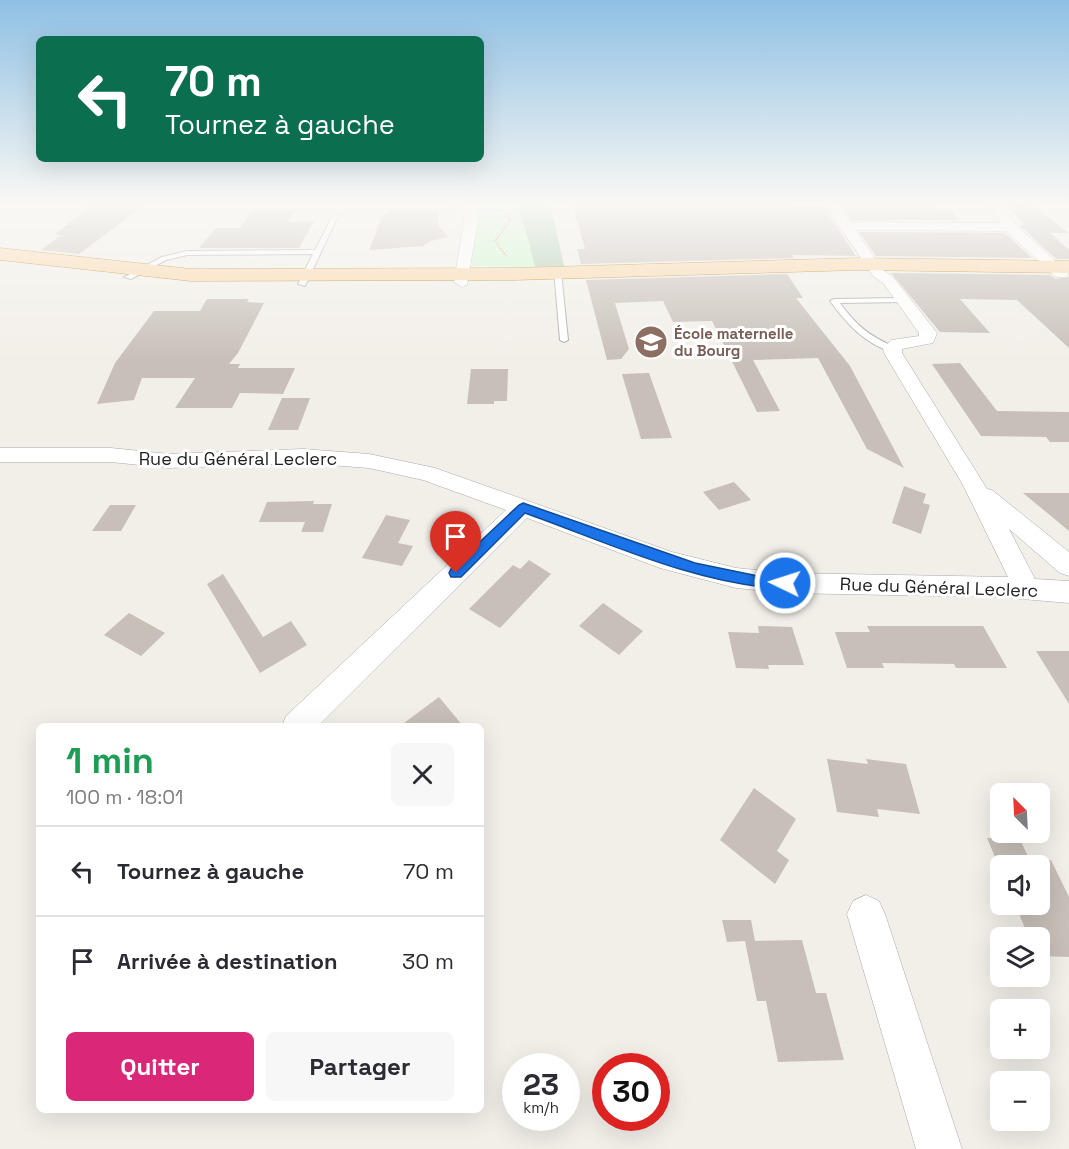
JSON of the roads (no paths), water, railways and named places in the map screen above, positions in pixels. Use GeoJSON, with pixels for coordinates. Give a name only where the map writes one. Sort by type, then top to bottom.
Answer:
{"type":"FeatureCollection","features":[{"type":"Feature","properties":{"kind":"main road"},"geometry":{"type":"LineString","coordinates":[[11,256],[184,282],[557,277],[875,268],[1063,270]]}},
{"type":"Feature","properties":{"kind":"main road"},"geometry":{"type":"LineString","coordinates":[[0,262],[134,274]]}},
{"type":"Feature","properties":{"kind":"main road"},"geometry":{"type":"LineString","coordinates":[[463,278],[490,274],[557,277]]}},
{"type":"Feature","properties":{"kind":"street"},"geometry":{"type":"LineString","coordinates":[[463,278],[466,256]]}},
{"type":"Feature","properties":{"kind":"street"},"geometry":{"type":"LineString","coordinates":[[866,256],[889,281],[895,300],[928,336],[918,342],[894,347],[974,485],[1027,588]]}},
{"type":"Feature","properties":{"kind":"street"},"geometry":{"type":"LineString","coordinates":[[1045,256],[1063,270]]}},
{"type":"Feature","properties":{"kind":"street","name":"Rue du Général Leclerc"},"geometry":{"type":"LineString","coordinates":[[0,455],[111,455],[169,460],[303,456],[360,460],[417,470],[669,561],[758,582],[1027,588],[1069,592]]}},
{"type":"Feature","properties":{"kind":"street"},"geometry":{"type":"LineString","coordinates":[[974,485],[998,508],[1069,566]]}},
{"type":"Feature","properties":{"kind":"street"},"geometry":{"type":"LineString","coordinates":[[300,723],[523,508]]}},
{"type":"Feature","properties":{"kind":"street"},"geometry":{"type":"LineString","coordinates":[[866,914],[939,1149]]}},
{"type":"Feature","properties":{"kind":"lane"},"geometry":{"type":"LineString","coordinates":[[134,274],[164,258],[175,256]]}},
{"type":"Feature","properties":{"kind":"lane"},"geometry":{"type":"LineString","coordinates":[[305,279],[316,256]]}},
{"type":"Feature","properties":{"kind":"lane"},"geometry":{"type":"LineString","coordinates":[[557,277],[564,340]]}},
{"type":"Feature","properties":{"kind":"lane"},"geometry":{"type":"LineString","coordinates":[[894,347],[870,340],[859,333],[834,301],[895,300]]}},
{"type":"Feature","properties":{"kind":"place","name":"École maternelle du Bourg"},"geometry":{"type":"Point","coordinates":[651,342]}}]}
